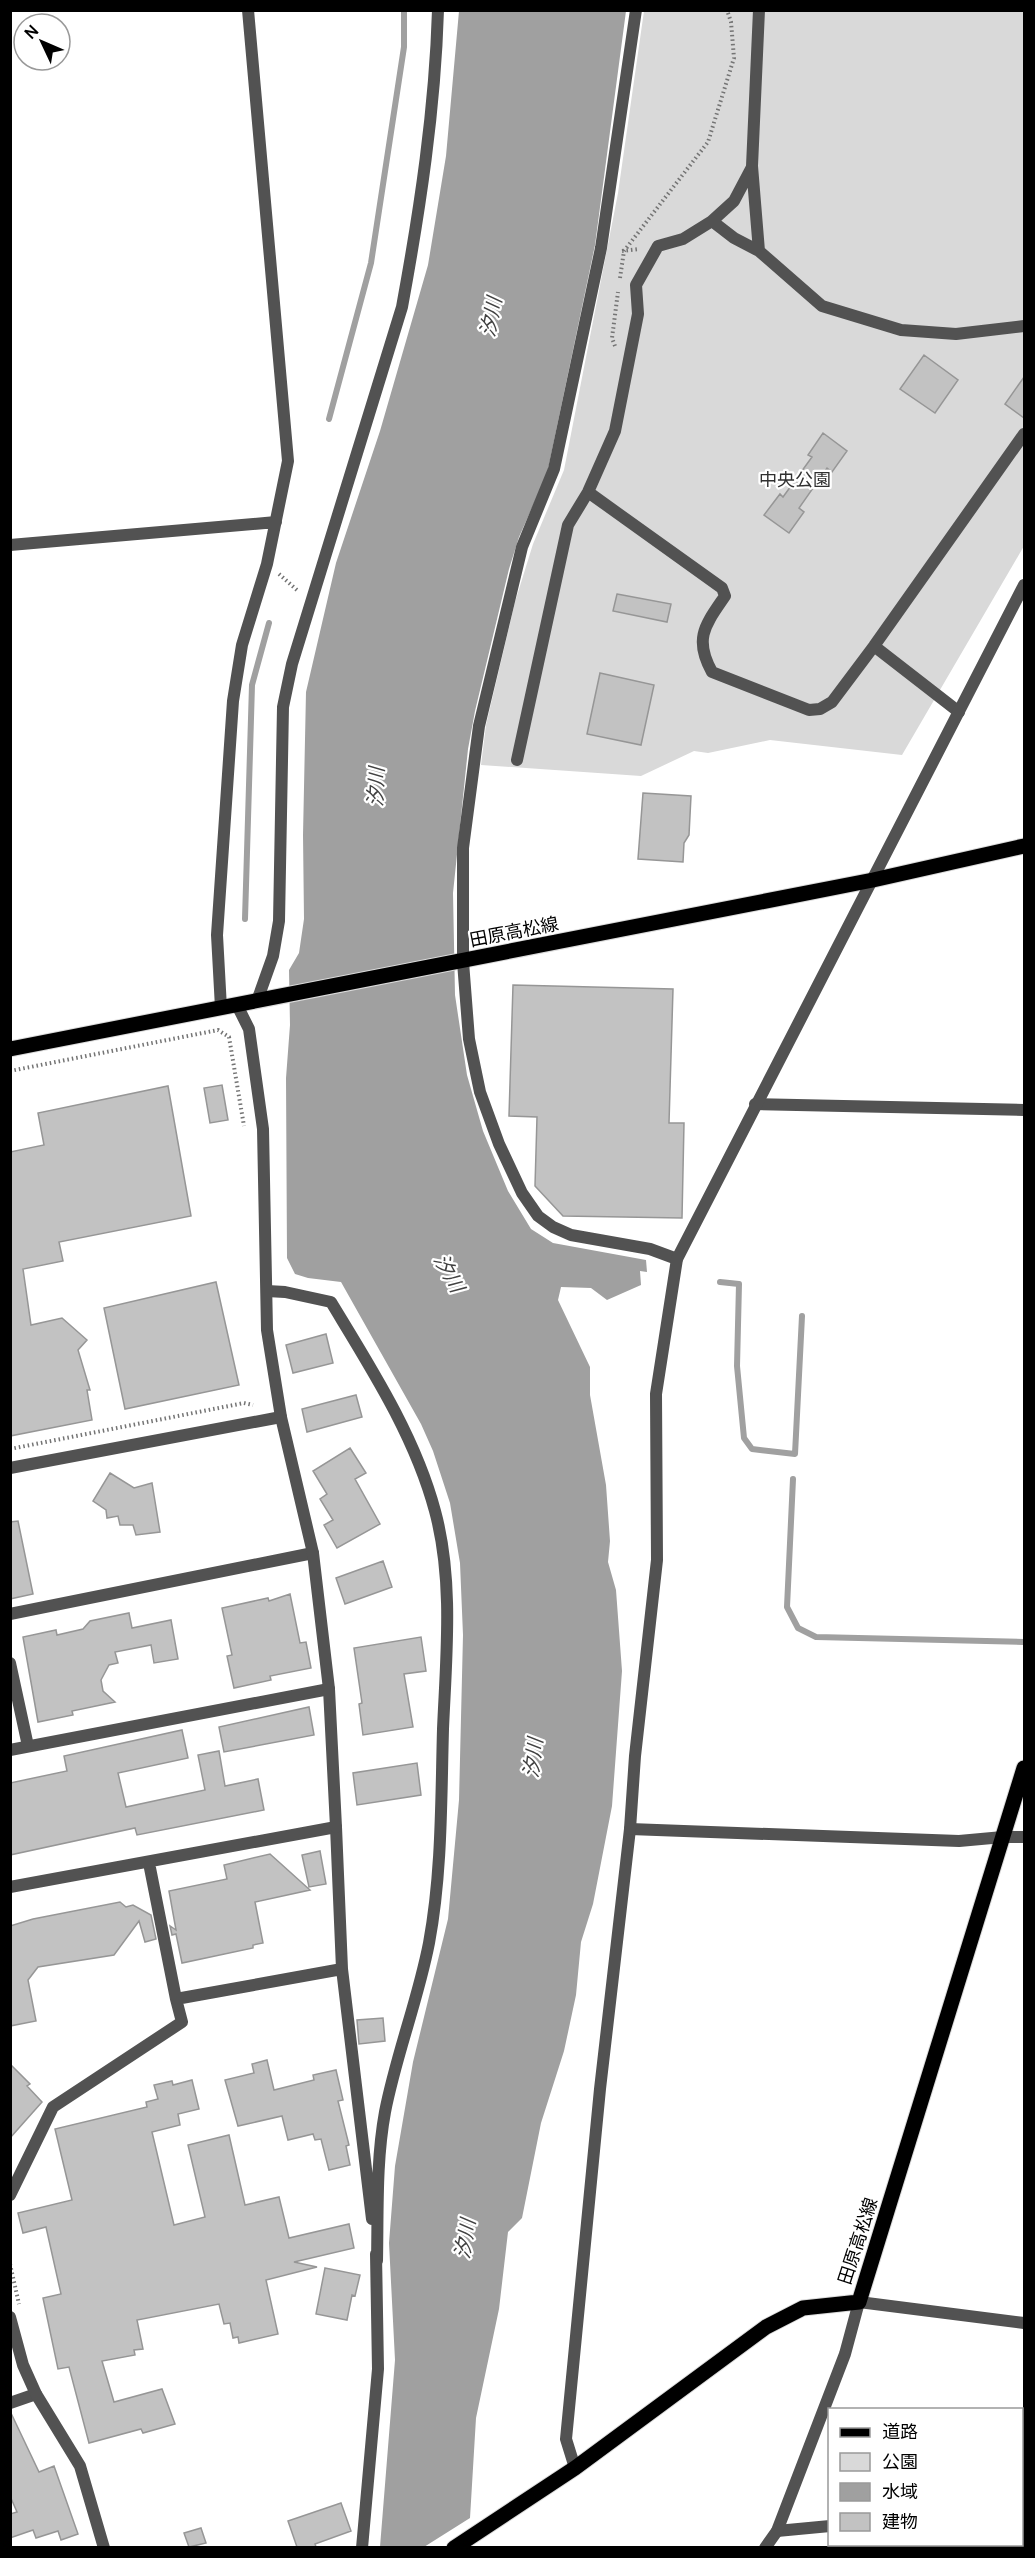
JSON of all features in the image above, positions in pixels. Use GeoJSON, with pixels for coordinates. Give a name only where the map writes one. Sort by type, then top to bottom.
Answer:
{"type":"FeatureCollection","features":[{"type":"Feature","properties":{"kind":"main road","name":"田原高松線"},"geometry":{"type":"LineString","coordinates":[[10,1049],[459,963],[873,880],[1024,846]]}},
{"type":"Feature","properties":{"kind":"main road","name":"田原高松線"},"geometry":{"type":"LineString","coordinates":[[454,2547],[575,2468],[766,2327],[804,2308],[859,2302],[1024,1768]]}},
{"type":"Feature","properties":{"kind":"street"},"geometry":{"type":"LineString","coordinates":[[221,1008],[217,935],[233,701],[242,645],[267,564],[288,461],[248,10]]}},
{"type":"Feature","properties":{"kind":"street"},"geometry":{"type":"LineString","coordinates":[[265,1000],[279,921],[283,707],[292,664],[402,307],[436,78],[438,10]]}},
{"type":"Feature","properties":{"kind":"street"},"geometry":{"type":"LineString","coordinates":[[636,10],[601,248],[554,469],[522,547],[479,726],[463,848],[459,963],[469,1039],[480,1092],[499,1144],[522,1193],[538,1216],[553,1227],[571,1235],[650,1249],[677,1259]]}},
{"type":"Feature","properties":{"kind":"street"},"geometry":{"type":"LineString","coordinates":[[759,10],[752,166],[759,251]]}},
{"type":"Feature","properties":{"kind":"street"},"geometry":{"type":"LineString","coordinates":[[517,760],[568,525],[588,492],[615,431],[638,314],[636,285],[658,246],[683,239],[712,221],[734,201],[752,166]]}},
{"type":"Feature","properties":{"kind":"street"},"geometry":{"type":"LineString","coordinates":[[712,221],[734,238],[759,251],[822,306],[901,330],[956,334],[1024,326]]}},
{"type":"Feature","properties":{"kind":"street"},"geometry":{"type":"LineString","coordinates":[[588,492],[722,588],[725,596],[705,626],[701,642],[703,657],[712,672],[809,711],[820,709],[832,702],[1024,434]]}},
{"type":"Feature","properties":{"kind":"street"},"geometry":{"type":"LineString","coordinates":[[10,545],[276,522]]}},
{"type":"Feature","properties":{"kind":"street"},"geometry":{"type":"LineString","coordinates":[[575,2468],[566,2439],[600,2089],[630,1829],[635,1756],[657,1560],[656,1394],[677,1259],[1024,585]]}},
{"type":"Feature","properties":{"kind":"street"},"geometry":{"type":"LineString","coordinates":[[874,646],[959,712]]}},
{"type":"Feature","properties":{"kind":"street"},"geometry":{"type":"LineString","coordinates":[[237,1005],[249,1029],[263,1129],[267,1330],[281,1417],[313,1554],[329,1689],[342,1969],[377,2261]]}},
{"type":"Feature","properties":{"kind":"street"},"geometry":{"type":"LineString","coordinates":[[755,1104],[1024,1110]]}},
{"type":"Feature","properties":{"kind":"street"},"geometry":{"type":"LineString","coordinates":[[267,1292],[285,1292],[331,1302],[382,1386],[414,1454],[435,1512],[446,1584],[440,1842],[436,1888],[421,1980],[385,2114],[380,2158],[377,2261],[378,2369],[362,2547]]}},
{"type":"Feature","properties":{"kind":"street"},"geometry":{"type":"LineString","coordinates":[[10,1468],[281,1417]]}},
{"type":"Feature","properties":{"kind":"street"},"geometry":{"type":"LineString","coordinates":[[10,1614],[313,1554]]}},
{"type":"Feature","properties":{"kind":"street"},"geometry":{"type":"LineString","coordinates":[[10,1663],[28,1746]]}},
{"type":"Feature","properties":{"kind":"street"},"geometry":{"type":"LineString","coordinates":[[10,1750],[329,1689]]}},
{"type":"Feature","properties":{"kind":"street"},"geometry":{"type":"LineString","coordinates":[[10,1887],[336,1827]]}},
{"type":"Feature","properties":{"kind":"street"},"geometry":{"type":"LineString","coordinates":[[630,1829],[959,1841],[1024,1837]]}},
{"type":"Feature","properties":{"kind":"street"},"geometry":{"type":"LineString","coordinates":[[10,2194],[53,2107],[182,2022],[149,1863]]}},
{"type":"Feature","properties":{"kind":"street"},"geometry":{"type":"LineString","coordinates":[[176,1999],[342,1969]]}},
{"type":"Feature","properties":{"kind":"street"},"geometry":{"type":"LineString","coordinates":[[765,2547],[777,2531],[845,2354],[859,2302],[1024,2323]]}},
{"type":"Feature","properties":{"kind":"street"},"geometry":{"type":"LineString","coordinates":[[10,2317],[23,2365],[36,2394],[80,2466],[104,2547]]}},
{"type":"Feature","properties":{"kind":"street"},"geometry":{"type":"LineString","coordinates":[[10,2403],[36,2394]]}},
{"type":"Feature","properties":{"kind":"street"},"geometry":{"type":"LineString","coordinates":[[777,2531],[828,2526]]}},
{"type":"Feature","properties":{"kind":"path"},"geometry":{"type":"LineString","coordinates":[[616,348],[612,339],[624,251],[708,142],[734,58],[731,22],[727,10]]}},
{"type":"Feature","properties":{"kind":"path"},"geometry":{"type":"LineString","coordinates":[[601,248],[624,251],[658,246]]}},
{"type":"Feature","properties":{"kind":"path"},"geometry":{"type":"LineString","coordinates":[[267,564],[311,603]]}},
{"type":"Feature","properties":{"kind":"path"},"geometry":{"type":"LineString","coordinates":[[10,1071],[218,1030],[229,1037],[244,1127]]}},
{"type":"Feature","properties":{"kind":"path"},"geometry":{"type":"LineString","coordinates":[[10,1449],[244,1403],[253,1406],[260,1403]]}},
{"type":"Feature","properties":{"kind":"green space","name":"中央公園"},"geometry":{"type":"Polygon","coordinates":[[[644,11],[1024,11],[1024,546],[902,755],[770,740],[708,753],[694,751],[641,776],[481,765],[486,725],[515,602],[533,544],[564,470],[618,193],[644,11]]]}},
{"type":"Feature","properties":{"kind":"water","name":"汐川"},"geometry":{"type":"Polygon","coordinates":[[[459,11],[626,11],[595,245],[547,474],[519,537],[509,569],[475,711],[468,749],[453,893],[455,995],[467,1075],[483,1131],[508,1191],[531,1229],[553,1243],[646,1260],[647,1272],[640,1271],[641,1285],[607,1300],[591,1288],[561,1287],[558,1300],[590,1367],[590,1395],[606,1485],[610,1541],[608,1562],[616,1590],[622,1671],[612,1806],[593,1904],[581,1942],[576,1995],[564,2051],[541,2123],[522,2218],[508,2232],[499,2309],[476,2418],[470,2518],[424,2547],[380,2547],[395,2360],[389,2243],[395,2166],[413,2062],[448,1919],[459,1800],[463,1635],[460,1563],[450,1503],[433,1451],[421,1424],[341,1282],[295,1274],[287,1258],[286,1078],[290,1025],[289,970],[299,953],[304,919],[306,692],[336,563],[380,431],[428,265],[446,156],[459,11]]]}},
{"type":"Feature","properties":{"kind":"building"},"geometry":{"type":"Polygon","coordinates":[[[924,355],[958,380],[935,413],[900,389],[924,355]]]}},
{"type":"Feature","properties":{"kind":"building"},"geometry":{"type":"Polygon","coordinates":[[[1024,377],[1024,418],[1005,404],[1024,377]]]}},
{"type":"Feature","properties":{"kind":"building"},"geometry":{"type":"Polygon","coordinates":[[[823,433],[847,451],[832,472],[827,468],[799,508],[804,512],[789,533],[764,515],[780,494],[783,497],[812,457],[808,455],[823,433]]]}},
{"type":"Feature","properties":{"kind":"building"},"geometry":{"type":"Polygon","coordinates":[[[617,594],[671,604],[667,622],[613,611],[617,594]]]}},
{"type":"Feature","properties":{"kind":"building"},"geometry":{"type":"Polygon","coordinates":[[[600,673],[654,685],[641,745],[587,734],[600,673]]]}},
{"type":"Feature","properties":{"kind":"building"},"geometry":{"type":"Polygon","coordinates":[[[643,793],[691,796],[689,835],[684,843],[683,862],[638,859],[643,793]]]}},
{"type":"Feature","properties":{"kind":"building"},"geometry":{"type":"Polygon","coordinates":[[[513,985],[673,989],[669,1123],[684,1123],[682,1218],[563,1216],[535,1186],[537,1117],[509,1116],[513,985]]]}},
{"type":"Feature","properties":{"kind":"building"},"geometry":{"type":"Polygon","coordinates":[[[222,1085],[228,1120],[210,1123],[204,1088],[222,1085]]]}},
{"type":"Feature","properties":{"kind":"building"},"geometry":{"type":"Polygon","coordinates":[[[168,1086],[191,1216],[59,1242],[63,1261],[23,1269],[31,1325],[62,1318],[87,1340],[78,1350],[90,1390],[87,1390],[92,1420],[10,1436],[10,1152],[44,1145],[38,1113],[168,1086]]]}},
{"type":"Feature","properties":{"kind":"building"},"geometry":{"type":"Polygon","coordinates":[[[216,1282],[239,1385],[125,1409],[104,1308],[216,1282]]]}},
{"type":"Feature","properties":{"kind":"building"},"geometry":{"type":"Polygon","coordinates":[[[326,1334],[333,1363],[293,1373],[286,1345],[326,1334]]]}},
{"type":"Feature","properties":{"kind":"building"},"geometry":{"type":"Polygon","coordinates":[[[356,1395],[362,1417],[307,1432],[302,1409],[356,1395]]]}},
{"type":"Feature","properties":{"kind":"building"},"geometry":{"type":"Polygon","coordinates":[[[350,1448],[366,1473],[355,1479],[380,1524],[337,1548],[324,1525],[333,1520],[320,1499],[327,1494],[313,1471],[350,1448]]]}},
{"type":"Feature","properties":{"kind":"building"},"geometry":{"type":"Polygon","coordinates":[[[110,1473],[134,1488],[152,1483],[160,1532],[136,1535],[133,1525],[120,1525],[118,1516],[107,1518],[106,1510],[93,1501],[110,1473]]]}},
{"type":"Feature","properties":{"kind":"building"},"geometry":{"type":"Polygon","coordinates":[[[18,1521],[33,1594],[10,1599],[10,1522],[18,1521]]]}},
{"type":"Feature","properties":{"kind":"building"},"geometry":{"type":"Polygon","coordinates":[[[383,1561],[392,1587],[345,1604],[336,1578],[383,1561]]]}},
{"type":"Feature","properties":{"kind":"building"},"geometry":{"type":"Polygon","coordinates":[[[290,1594],[300,1643],[306,1642],[311,1668],[270,1676],[271,1680],[234,1688],[227,1656],[232,1655],[222,1608],[268,1598],[269,1601],[290,1594]]]}},
{"type":"Feature","properties":{"kind":"building"},"geometry":{"type":"Polygon","coordinates":[[[129,1613],[132,1628],[171,1620],[178,1659],[154,1663],[151,1645],[115,1652],[118,1663],[109,1665],[101,1680],[103,1691],[115,1702],[72,1711],[73,1715],[38,1722],[23,1637],[56,1630],[57,1635],[83,1629],[90,1621],[129,1613]]]}},
{"type":"Feature","properties":{"kind":"building"},"geometry":{"type":"Polygon","coordinates":[[[421,1637],[426,1671],[404,1674],[413,1727],[363,1735],[359,1704],[362,1703],[354,1648],[421,1637]]]}},
{"type":"Feature","properties":{"kind":"building"},"geometry":{"type":"Polygon","coordinates":[[[309,1707],[314,1735],[224,1752],[219,1727],[309,1707]]]}},
{"type":"Feature","properties":{"kind":"building"},"geometry":{"type":"Polygon","coordinates":[[[182,1730],[188,1758],[118,1773],[126,1807],[205,1790],[198,1755],[219,1751],[225,1786],[258,1779],[264,1810],[137,1835],[135,1828],[10,1855],[10,1783],[67,1771],[64,1756],[182,1730]]]}},
{"type":"Feature","properties":{"kind":"building"},"geometry":{"type":"Polygon","coordinates":[[[417,1763],[421,1795],[357,1805],[353,1773],[417,1763]]]}},
{"type":"Feature","properties":{"kind":"building"},"geometry":{"type":"Polygon","coordinates":[[[320,1851],[326,1884],[309,1887],[302,1855],[320,1851]]]}},
{"type":"Feature","properties":{"kind":"building"},"geometry":{"type":"Polygon","coordinates":[[[270,1854],[310,1890],[255,1902],[263,1943],[253,1945],[253,1948],[182,1963],[176,1934],[172,1935],[170,1926],[176,1930],[169,1891],[227,1879],[224,1865],[270,1854]]]}},
{"type":"Feature","properties":{"kind":"building"},"geometry":{"type":"Polygon","coordinates":[[[120,1902],[126,1907],[133,1905],[151,1915],[156,1939],[145,1942],[139,1921],[114,1955],[38,1967],[28,1980],[36,2021],[10,2026],[10,1926],[33,1919],[120,1902]]]}},
{"type":"Feature","properties":{"kind":"building"},"geometry":{"type":"Polygon","coordinates":[[[383,2018],[385,2041],[359,2044],[357,2020],[383,2018]]]}},
{"type":"Feature","properties":{"kind":"building"},"geometry":{"type":"Polygon","coordinates":[[[267,2060],[274,2090],[314,2080],[313,2075],[336,2070],[343,2100],[338,2101],[349,2145],[346,2146],[350,2165],[329,2170],[321,2139],[315,2140],[313,2134],[288,2140],[282,2116],[238,2126],[225,2080],[254,2073],[252,2064],[267,2060]]]}},
{"type":"Feature","properties":{"kind":"building"},"geometry":{"type":"Polygon","coordinates":[[[10,2064],[30,2084],[27,2086],[42,2102],[10,2138],[10,2064]]]}},
{"type":"Feature","properties":{"kind":"building"},"geometry":{"type":"Polygon","coordinates":[[[192,2080],[199,2109],[178,2114],[180,2125],[152,2132],[174,2225],[205,2217],[188,2145],[229,2135],[245,2205],[279,2197],[289,2238],[349,2224],[354,2248],[294,2262],[317,2267],[266,2280],[278,2334],[239,2343],[238,2337],[233,2338],[230,2323],[224,2324],[219,2304],[137,2320],[143,2349],[134,2350],[135,2355],[102,2361],[114,2402],[162,2389],[175,2424],[143,2433],[141,2429],[89,2443],[69,2367],[58,2369],[43,2298],[61,2294],[46,2227],[23,2233],[18,2213],[72,2200],[55,2129],[147,2107],[146,2102],[158,2099],[154,2085],[172,2081],[173,2085],[192,2080]]]}},
{"type":"Feature","properties":{"kind":"building"},"geometry":{"type":"Polygon","coordinates":[[[325,2268],[360,2275],[355,2296],[352,2295],[347,2320],[316,2314],[325,2268]]]}},
{"type":"Feature","properties":{"kind":"building"},"geometry":{"type":"Polygon","coordinates":[[[10,2411],[39,2472],[54,2466],[78,2534],[61,2540],[58,2531],[36,2538],[33,2530],[10,2538],[10,2514],[17,2512],[10,2496],[10,2411]]]}},
{"type":"Feature","properties":{"kind":"building"},"geometry":{"type":"Polygon","coordinates":[[[341,2503],[351,2531],[315,2544],[316,2547],[297,2547],[288,2521],[341,2503]]]}},
{"type":"Feature","properties":{"kind":"building"},"geometry":{"type":"Polygon","coordinates":[[[201,2528],[206,2543],[189,2547],[184,2533],[201,2528]]]}},
{"type":"Feature","properties":{"kind":"waterway"},"geometry":{"type":"LineString","coordinates":[[329,419],[371,263],[404,47],[404,10]]}},
{"type":"Feature","properties":{"kind":"waterway"},"geometry":{"type":"LineString","coordinates":[[245,919],[252,685],[269,623]]}},
{"type":"Feature","properties":{"kind":"waterway"},"geometry":{"type":"LineString","coordinates":[[720,1282],[739,1284],[737,1366],[744,1438],[752,1449],[795,1454],[802,1316]]}},
{"type":"Feature","properties":{"kind":"waterway"},"geometry":{"type":"LineString","coordinates":[[793,1479],[787,1607],[798,1628],[816,1637],[1024,1642]]}},
{"type":"Feature","properties":{"kind":"railway"},"geometry":{"type":"LineString","coordinates":[[1023,2453],[1024,2449]]}}]}
